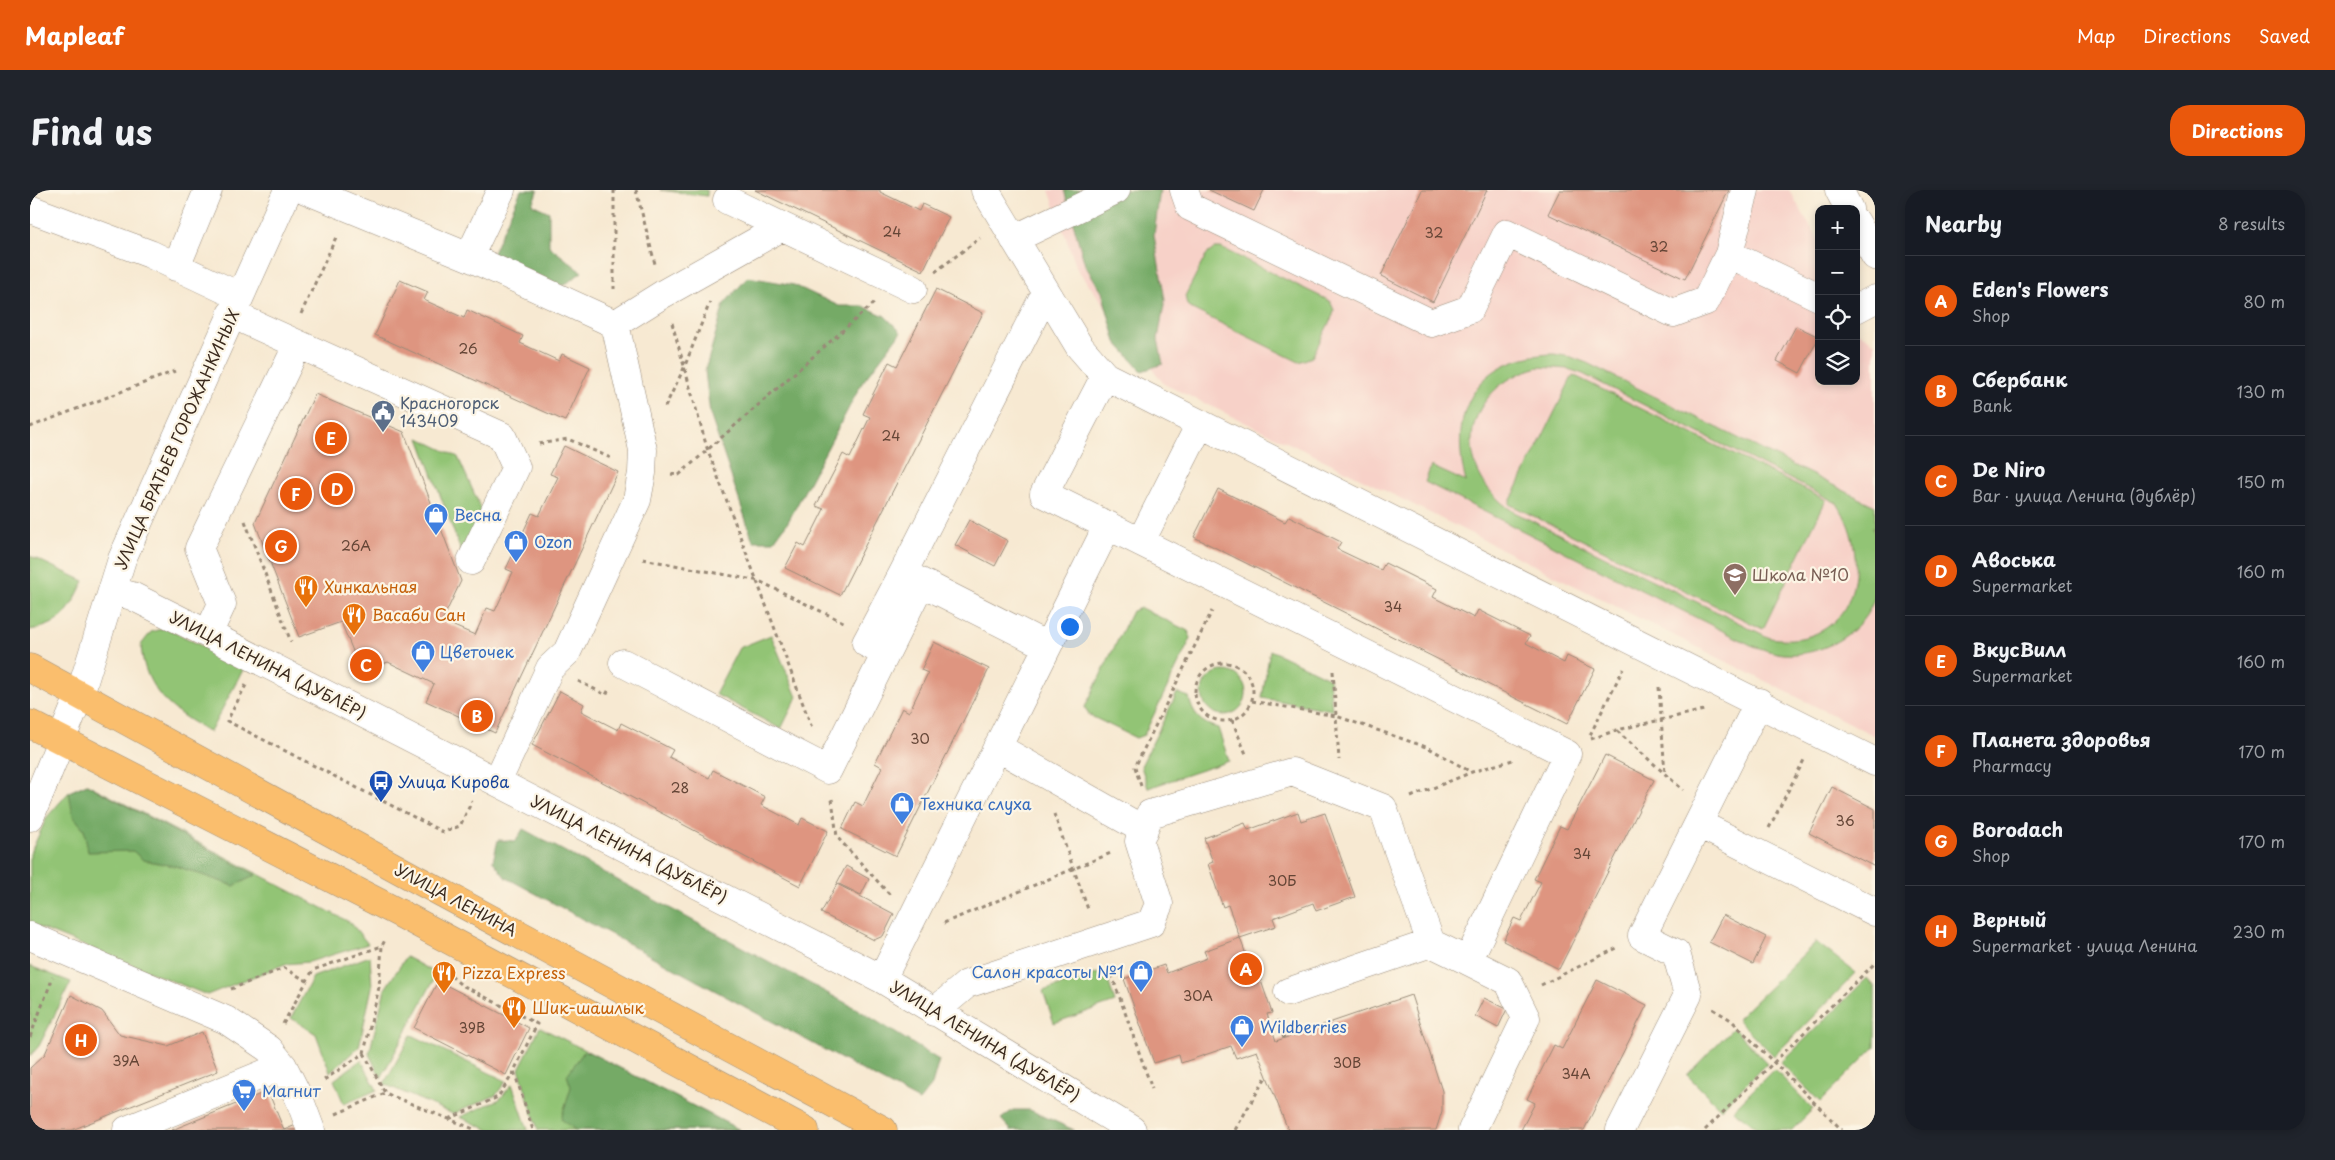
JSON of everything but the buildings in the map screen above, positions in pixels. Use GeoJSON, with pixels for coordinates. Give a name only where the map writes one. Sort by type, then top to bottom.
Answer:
{"type":"FeatureCollection","features":[{"type":"Feature","properties":{"kind":"main road","name":"УЛИЦА ЛЕНИНА"},"geometry":{"type":"LineString","coordinates":[[30,668],[418,880],[884,1130]]}},
{"type":"Feature","properties":{"kind":"main road"},"geometry":{"type":"LineString","coordinates":[[30,724],[400,913],[805,1130]]}},
{"type":"Feature","properties":{"kind":"street"},"geometry":{"type":"LineString","coordinates":[[176,267],[208,190]]}},
{"type":"Feature","properties":{"kind":"street","name":"УЛИЦА БРАТЬЕВ ГОРОЖАНКИНЫХ"},"geometry":{"type":"LineString","coordinates":[[30,817],[80,694],[122,559],[288,190]]}},
{"type":"Feature","properties":{"kind":"street"},"geometry":{"type":"LineString","coordinates":[[306,190],[470,257],[614,324]]}},
{"type":"Feature","properties":{"kind":"street"},"geometry":{"type":"LineString","coordinates":[[470,257],[501,190]]}},
{"type":"Feature","properties":{"kind":"street"},"geometry":{"type":"LineString","coordinates":[[985,190],[1079,346],[1105,376],[1759,702],[1875,762]]}},
{"type":"Feature","properties":{"kind":"street"},"geometry":{"type":"LineString","coordinates":[[1009,230],[1116,190]]}},
{"type":"Feature","properties":{"kind":"street"},"geometry":{"type":"LineString","coordinates":[[1184,190],[1190,207],[1431,323],[1470,310],[1507,233],[1673,313],[1706,301],[1729,254],[1745,190]]}},
{"type":"Feature","properties":{"kind":"street"},"geometry":{"type":"LineString","coordinates":[[1838,190],[1847,205]]}},
{"type":"Feature","properties":{"kind":"street"},"geometry":{"type":"LineString","coordinates":[[727,200],[913,289]]}},
{"type":"Feature","properties":{"kind":"street"},"geometry":{"type":"LineString","coordinates":[[30,209],[176,267],[298,344],[502,436],[516,467],[470,561]]}},
{"type":"Feature","properties":{"kind":"street"},"geometry":{"type":"LineString","coordinates":[[614,324],[782,227]]}},
{"type":"Feature","properties":{"kind":"street"},"geometry":{"type":"LineString","coordinates":[[1860,229],[1875,256]]}},
{"type":"Feature","properties":{"kind":"street"},"geometry":{"type":"LineString","coordinates":[[1729,254],[1815,295]]}},
{"type":"Feature","properties":{"kind":"street"},"geometry":{"type":"LineString","coordinates":[[623,663],[828,770],[878,644],[912,578],[1046,292]]}},
{"type":"Feature","properties":{"kind":"street"},"geometry":{"type":"LineString","coordinates":[[1860,307],[1875,299]]}},
{"type":"Feature","properties":{"kind":"street"},"geometry":{"type":"LineString","coordinates":[[486,789],[550,668],[566,652],[637,500],[642,473],[643,450],[614,324]]}},
{"type":"Feature","properties":{"kind":"street"},"geometry":{"type":"LineString","coordinates":[[208,634],[222,604],[199,548],[298,344]]}},
{"type":"Feature","properties":{"kind":"street"},"geometry":{"type":"LineString","coordinates":[[1105,376],[1044,494],[1567,754],[1468,962]]}},
{"type":"Feature","properties":{"kind":"street"},"geometry":{"type":"LineString","coordinates":[[1141,541],[1200,424]]}},
{"type":"Feature","properties":{"kind":"street"},"geometry":{"type":"LineString","coordinates":[[882,979],[1108,525]]}},
{"type":"Feature","properties":{"kind":"street"},"geometry":{"type":"LineString","coordinates":[[912,578],[1047,646]]}},
{"type":"Feature","properties":{"kind":"street","name":"УЛИЦА ЛЕНИНА (ДУБЛЁР)"},"geometry":{"type":"LineString","coordinates":[[113,591],[132,596],[259,660],[486,789],[882,979],[1132,1130]]}},
{"type":"Feature","properties":{"kind":"street"},"geometry":{"type":"LineString","coordinates":[[1620,1130],[1688,995],[1676,953],[1642,936],[1759,702]]}},
{"type":"Feature","properties":{"kind":"street"},"geometry":{"type":"LineString","coordinates":[[997,747],[1144,828]]}},
{"type":"Feature","properties":{"kind":"street"},"geometry":{"type":"LineString","coordinates":[[1144,828],[1257,781],[1292,772],[1341,791],[1383,808],[1431,944]]}},
{"type":"Feature","properties":{"kind":"street"},"geometry":{"type":"LineString","coordinates":[[1702,817],[1756,853],[1875,912]]}},
{"type":"Feature","properties":{"kind":"street"},"geometry":{"type":"LineString","coordinates":[[934,1012],[967,984],[1151,923],[1159,904],[1144,828]]}},
{"type":"Feature","properties":{"kind":"street"},"geometry":{"type":"LineString","coordinates":[[30,936],[226,1020],[276,1058],[299,1098],[310,1128]]}},
{"type":"Feature","properties":{"kind":"street"},"geometry":{"type":"LineString","coordinates":[[1288,992],[1431,944],[1508,982],[1526,1018],[1472,1130]]}},
{"type":"Feature","properties":{"kind":"street"},"geometry":{"type":"LineString","coordinates":[[127,1130],[276,1058]]}},
{"type":"Feature","properties":{"kind":"path"},"geometry":{"type":"LineString","coordinates":[[614,190],[614,324]]}},
{"type":"Feature","properties":{"kind":"path"},"geometry":{"type":"LineString","coordinates":[[636,190],[663,294],[707,448],[759,581]]}},
{"type":"Feature","properties":{"kind":"path"},"geometry":{"type":"LineString","coordinates":[[298,344],[297,323],[350,208]]}},
{"type":"Feature","properties":{"kind":"path"},"geometry":{"type":"LineString","coordinates":[[508,450],[568,439],[642,473],[679,474],[879,298],[913,289],[1009,230]]}},
{"type":"Feature","properties":{"kind":"path"},"geometry":{"type":"LineString","coordinates":[[664,409],[684,368],[727,258]]}},
{"type":"Feature","properties":{"kind":"path"},"geometry":{"type":"LineString","coordinates":[[30,427],[179,369]]}},
{"type":"Feature","properties":{"kind":"path"},"geometry":{"type":"LineString","coordinates":[[244,520],[294,649]]}},
{"type":"Feature","properties":{"kind":"path"},"geometry":{"type":"LineString","coordinates":[[613,553],[759,581],[878,644]]}},
{"type":"Feature","properties":{"kind":"path"},"geometry":{"type":"LineString","coordinates":[[909,924],[923,931],[1074,870],[1144,828],[1135,767],[1226,584]]}},
{"type":"Feature","properties":{"kind":"path"},"geometry":{"type":"LineString","coordinates":[[1657,651],[1665,774]]}},
{"type":"Feature","properties":{"kind":"path"},"geometry":{"type":"LineString","coordinates":[[259,660],[227,721],[443,832],[460,826],[486,789]]}},
{"type":"Feature","properties":{"kind":"path"},"geometry":{"type":"LineString","coordinates":[[1221,663],[1233,664],[1243,670],[1252,684],[1252,701],[1247,711],[1232,720],[1221,722],[1210,718],[1198,706],[1195,689],[1198,678],[1206,669],[1221,663]]}},
{"type":"Feature","properties":{"kind":"path"},"geometry":{"type":"LineString","coordinates":[[1624,666],[1587,741],[1617,730],[1720,707],[1730,688]]}},
{"type":"Feature","properties":{"kind":"path"},"geometry":{"type":"LineString","coordinates":[[1333,680],[1341,791]]}},
{"type":"Feature","properties":{"kind":"path"},"geometry":{"type":"LineString","coordinates":[[1252,701],[1336,716],[1429,748],[1472,772]]}},
{"type":"Feature","properties":{"kind":"path"},"geometry":{"type":"LineString","coordinates":[[1232,720],[1257,781]]}},
{"type":"Feature","properties":{"kind":"path"},"geometry":{"type":"LineString","coordinates":[[1617,730],[1665,774],[1702,817]]}},
{"type":"Feature","properties":{"kind":"path"},"geometry":{"type":"LineString","coordinates":[[1756,853],[1818,733]]}},
{"type":"Feature","properties":{"kind":"path"},"geometry":{"type":"LineString","coordinates":[[1383,808],[1472,772],[1554,748]]}},
{"type":"Feature","properties":{"kind":"path"},"geometry":{"type":"LineString","coordinates":[[1039,771],[1152,1089]]}},
{"type":"Feature","properties":{"kind":"path"},"geometry":{"type":"LineString","coordinates":[[1516,997],[1642,936]]}},
{"type":"Feature","properties":{"kind":"path"},"geometry":{"type":"LineString","coordinates":[[394,943],[386,938],[382,946],[379,987],[364,1053],[385,1093],[476,1130]]}},
{"type":"Feature","properties":{"kind":"path"},"geometry":{"type":"LineString","coordinates":[[276,1058],[313,970],[382,946]]}},
{"type":"Feature","properties":{"kind":"path"},"geometry":{"type":"LineString","coordinates":[[1705,1130],[1875,964]]}},
{"type":"Feature","properties":{"kind":"path"},"geometry":{"type":"LineString","coordinates":[[191,1005],[284,968],[307,981]]}},
{"type":"Feature","properties":{"kind":"path"},"geometry":{"type":"LineString","coordinates":[[448,974],[460,984],[536,1024],[514,1071],[498,1097],[449,1119]]}},
{"type":"Feature","properties":{"kind":"path"},"geometry":{"type":"LineString","coordinates":[[30,1037],[54,976]]}},
{"type":"Feature","properties":{"kind":"path"},"geometry":{"type":"LineString","coordinates":[[1688,995],[1731,1020],[1842,1130]]}},
{"type":"Feature","properties":{"kind":"path"},"geometry":{"type":"LineString","coordinates":[[299,1098],[364,1053]]}},
{"type":"Feature","properties":{"kind":"path"},"geometry":{"type":"LineString","coordinates":[[514,1071],[533,1130]]}},
{"type":"Feature","properties":{"kind":"path"},"geometry":{"type":"LineString","coordinates":[[1235,1130],[1267,1075]]}},
{"type":"Feature","properties":{"kind":"path"},"geometry":{"type":"LineString","coordinates":[[310,1128],[385,1093]]}},
{"type":"Feature","properties":{"kind":"shaded area","name":"Школа №10"},"geometry":{"type":"Polygon","coordinates":[[[1049,190],[1789,190],[1815,234],[1815,385],[1860,385],[1860,334],[1875,343],[1875,736],[1316,456],[1164,384],[1077,269],[1049,190]]]}},
{"type":"Feature","properties":{"kind":"green space"},"geometry":{"type":"Polygon","coordinates":[[[521,190],[538,190],[532,204],[549,212],[549,246],[582,272],[563,286],[492,255],[521,190]]]}},
{"type":"Feature","properties":{"kind":"green space"},"geometry":{"type":"Polygon","coordinates":[[[660,190],[707,190],[707,196],[660,190]]]}},
{"type":"Feature","properties":{"kind":"green space"},"geometry":{"type":"Polygon","coordinates":[[[1064,190],[1160,190],[1154,235],[1165,300],[1158,339],[1163,364],[1142,371],[1116,342],[1102,292],[1085,265],[1064,190]]]}},
{"type":"Feature","properties":{"kind":"green space"},"geometry":{"type":"Polygon","coordinates":[[[1215,248],[1221,248],[1330,301],[1334,310],[1333,315],[1312,357],[1299,362],[1187,305],[1185,296],[1206,255],[1215,248]]]}},
{"type":"Feature","properties":{"kind":"green space"},"geometry":{"type":"Polygon","coordinates":[[[748,277],[794,285],[839,306],[863,306],[885,316],[901,332],[862,383],[788,522],[774,541],[753,541],[710,414],[705,371],[724,304],[748,277]]]}},
{"type":"Feature","properties":{"kind":"green space"},"geometry":{"type":"Polygon","coordinates":[[[1554,354],[1571,357],[1587,363],[1875,506],[1875,528],[1872,527],[1875,534],[1875,596],[1870,609],[1862,621],[1839,640],[1826,647],[1812,651],[1784,654],[1763,649],[1751,645],[1425,482],[1431,466],[1466,482],[1461,456],[1461,432],[1465,411],[1474,392],[1487,377],[1505,365],[1527,357],[1554,354]],[[1539,367],[1513,377],[1493,392],[1480,410],[1473,430],[1473,452],[1479,474],[1493,494],[1514,512],[1770,638],[1799,638],[1822,631],[1839,617],[1850,598],[1855,575],[1855,551],[1849,526],[1837,503],[1583,374],[1568,369],[1539,367]]]}},
{"type":"Feature","properties":{"kind":"green space"},"geometry":{"type":"Polygon","coordinates":[[[1573,375],[1826,500],[1763,629],[1509,504],[1573,375]]]}},
{"type":"Feature","properties":{"kind":"green space"},"geometry":{"type":"Polygon","coordinates":[[[419,438],[458,457],[482,511],[462,554],[419,438]]]}},
{"type":"Feature","properties":{"kind":"green space"},"geometry":{"type":"Polygon","coordinates":[[[30,556],[84,581],[70,608],[59,620],[30,630],[30,556]]]}},
{"type":"Feature","properties":{"kind":"green space"},"geometry":{"type":"Polygon","coordinates":[[[1141,608],[1188,631],[1191,638],[1144,735],[1136,738],[1089,715],[1085,707],[1132,611],[1141,608]]]}},
{"type":"Feature","properties":{"kind":"green space"},"geometry":{"type":"Polygon","coordinates":[[[164,628],[244,668],[210,732],[173,708],[154,687],[148,675],[143,661],[141,645],[151,632],[164,628]]]}},
{"type":"Feature","properties":{"kind":"green space"},"geometry":{"type":"Polygon","coordinates":[[[771,635],[797,697],[781,729],[715,694],[739,648],[771,635]]]}},
{"type":"Feature","properties":{"kind":"green space"},"geometry":{"type":"Polygon","coordinates":[[[1270,650],[1329,678],[1332,710],[1262,698],[1270,650]]]}},
{"type":"Feature","properties":{"kind":"green space"},"geometry":{"type":"Polygon","coordinates":[[[1220,671],[1228,671],[1240,677],[1246,693],[1240,709],[1228,715],[1220,715],[1208,709],[1202,697],[1202,689],[1208,677],[1220,671]]]}},
{"type":"Feature","properties":{"kind":"green space"},"geometry":{"type":"Polygon","coordinates":[[[1177,693],[1189,697],[1192,708],[1202,721],[1218,728],[1229,761],[1148,788],[1141,766],[1177,693]]]}},
{"type":"Feature","properties":{"kind":"green space"},"geometry":{"type":"Polygon","coordinates":[[[87,784],[351,923],[368,944],[309,962],[285,964],[207,995],[30,924],[30,854],[47,817],[69,792],[87,784]]]}},
{"type":"Feature","properties":{"kind":"green space"},"geometry":{"type":"Polygon","coordinates":[[[87,784],[256,875],[234,886],[179,867],[143,860],[133,851],[88,852],[84,829],[73,816],[69,792],[87,784]]]}},
{"type":"Feature","properties":{"kind":"green space"},"geometry":{"type":"Polygon","coordinates":[[[523,829],[857,1009],[939,1060],[932,1085],[919,1101],[505,877],[493,861],[498,840],[516,841],[523,829]]]}},
{"type":"Feature","properties":{"kind":"green space"},"geometry":{"type":"Polygon","coordinates":[[[1816,942],[1856,973],[1774,1056],[1737,1019],[1816,942]]]}},
{"type":"Feature","properties":{"kind":"green space"},"geometry":{"type":"Polygon","coordinates":[[[370,956],[372,987],[359,1047],[330,1072],[316,1034],[291,1018],[313,977],[370,956]]]}},
{"type":"Feature","properties":{"kind":"green space"},"geometry":{"type":"Polygon","coordinates":[[[406,957],[437,974],[381,1078],[369,1054],[385,989],[406,957]]]}},
{"type":"Feature","properties":{"kind":"green space"},"geometry":{"type":"Polygon","coordinates":[[[30,966],[71,982],[39,1046],[30,1056],[30,966]]]}},
{"type":"Feature","properties":{"kind":"green space"},"geometry":{"type":"Polygon","coordinates":[[[1105,971],[1115,1002],[1054,1023],[1043,991],[1105,971]]]}},
{"type":"Feature","properties":{"kind":"green space"},"geometry":{"type":"Polygon","coordinates":[[[1867,978],[1875,987],[1875,1047],[1820,1102],[1781,1063],[1867,978]]]}},
{"type":"Feature","properties":{"kind":"green space"},"geometry":{"type":"Polygon","coordinates":[[[540,1027],[740,1130],[538,1130],[519,1069],[540,1027]]]}},
{"type":"Feature","properties":{"kind":"green space"},"geometry":{"type":"Polygon","coordinates":[[[1733,1028],[1767,1063],[1721,1109],[1687,1075],[1733,1028]]]}},
{"type":"Feature","properties":{"kind":"green space"},"geometry":{"type":"Polygon","coordinates":[[[411,1035],[506,1081],[496,1095],[453,1114],[384,1084],[411,1035]]]}},
{"type":"Feature","properties":{"kind":"green space"},"geometry":{"type":"Polygon","coordinates":[[[585,1050],[740,1130],[575,1130],[561,1119],[571,1087],[567,1075],[585,1050]]]}},
{"type":"Feature","properties":{"kind":"green space"},"geometry":{"type":"Polygon","coordinates":[[[361,1060],[377,1090],[344,1104],[334,1080],[361,1060]]]}},
{"type":"Feature","properties":{"kind":"green space"},"geometry":{"type":"Polygon","coordinates":[[[1774,1069],[1813,1109],[1792,1130],[1760,1130],[1733,1110],[1774,1069]]]}},
{"type":"Feature","properties":{"kind":"green space"},"geometry":{"type":"Polygon","coordinates":[[[512,1084],[528,1130],[489,1130],[460,1117],[500,1099],[512,1084]]]}},
{"type":"Feature","properties":{"kind":"green space"},"geometry":{"type":"Polygon","coordinates":[[[1013,1110],[1030,1110],[1074,1130],[1011,1130],[1001,1119],[1013,1110]]]}},
{"type":"Feature","properties":{"kind":"place","name":"Красногорск 143409"},"geometry":{"type":"Point","coordinates":[383,433]}},
{"type":"Feature","properties":{"kind":"place","name":"ВкусВилл"},"geometry":{"type":"Point","coordinates":[331,438]}},
{"type":"Feature","properties":{"kind":"place","name":"Авоська"},"geometry":{"type":"Point","coordinates":[337,489]}},
{"type":"Feature","properties":{"kind":"place","name":"Планета здоровья"},"geometry":{"type":"Point","coordinates":[296,494]}},
{"type":"Feature","properties":{"kind":"place","name":"Весна"},"geometry":{"type":"Point","coordinates":[436,536]}},
{"type":"Feature","properties":{"kind":"place","name":"Borodach"},"geometry":{"type":"Point","coordinates":[281,546]}},
{"type":"Feature","properties":{"kind":"place","name":"Ozon"},"geometry":{"type":"Point","coordinates":[516,563]}},
{"type":"Feature","properties":{"kind":"place","name":"Школа №10"},"geometry":{"type":"Point","coordinates":[1735,596]}},
{"type":"Feature","properties":{"kind":"place","name":"Хинкальная"},"geometry":{"type":"Point","coordinates":[306,608]}},
{"type":"Feature","properties":{"kind":"place","name":"Васаби Сан"},"geometry":{"type":"Point","coordinates":[354,636]}},
{"type":"Feature","properties":{"kind":"place","name":"De Niro"},"geometry":{"type":"Point","coordinates":[366,665]}},
{"type":"Feature","properties":{"kind":"place","name":"Цветочек"},"geometry":{"type":"Point","coordinates":[423,673]}},
{"type":"Feature","properties":{"kind":"place","name":"Сбербанк"},"geometry":{"type":"Point","coordinates":[477,716]}},
{"type":"Feature","properties":{"kind":"place","name":"Улица Кирова"},"geometry":{"type":"Point","coordinates":[381,803]}},
{"type":"Feature","properties":{"kind":"place","name":"Техника слуха"},"geometry":{"type":"Point","coordinates":[902,825]}},
{"type":"Feature","properties":{"kind":"place","name":"Eden's Flowers"},"geometry":{"type":"Point","coordinates":[1246,969]}},
{"type":"Feature","properties":{"kind":"place","name":"Салон красоты №1"},"geometry":{"type":"Point","coordinates":[1141,993]}},
{"type":"Feature","properties":{"kind":"place","name":"Pizza Express"},"geometry":{"type":"Point","coordinates":[444,994]}},
{"type":"Feature","properties":{"kind":"place","name":"Шик-шашлык"},"geometry":{"type":"Point","coordinates":[514,1029]}},
{"type":"Feature","properties":{"kind":"place","name":"Верный"},"geometry":{"type":"Point","coordinates":[81,1040]}},
{"type":"Feature","properties":{"kind":"place","name":"Wildberries"},"geometry":{"type":"Point","coordinates":[1242,1048]}},
{"type":"Feature","properties":{"kind":"place","name":"Магнит"},"geometry":{"type":"Point","coordinates":[244,1112]}}]}
